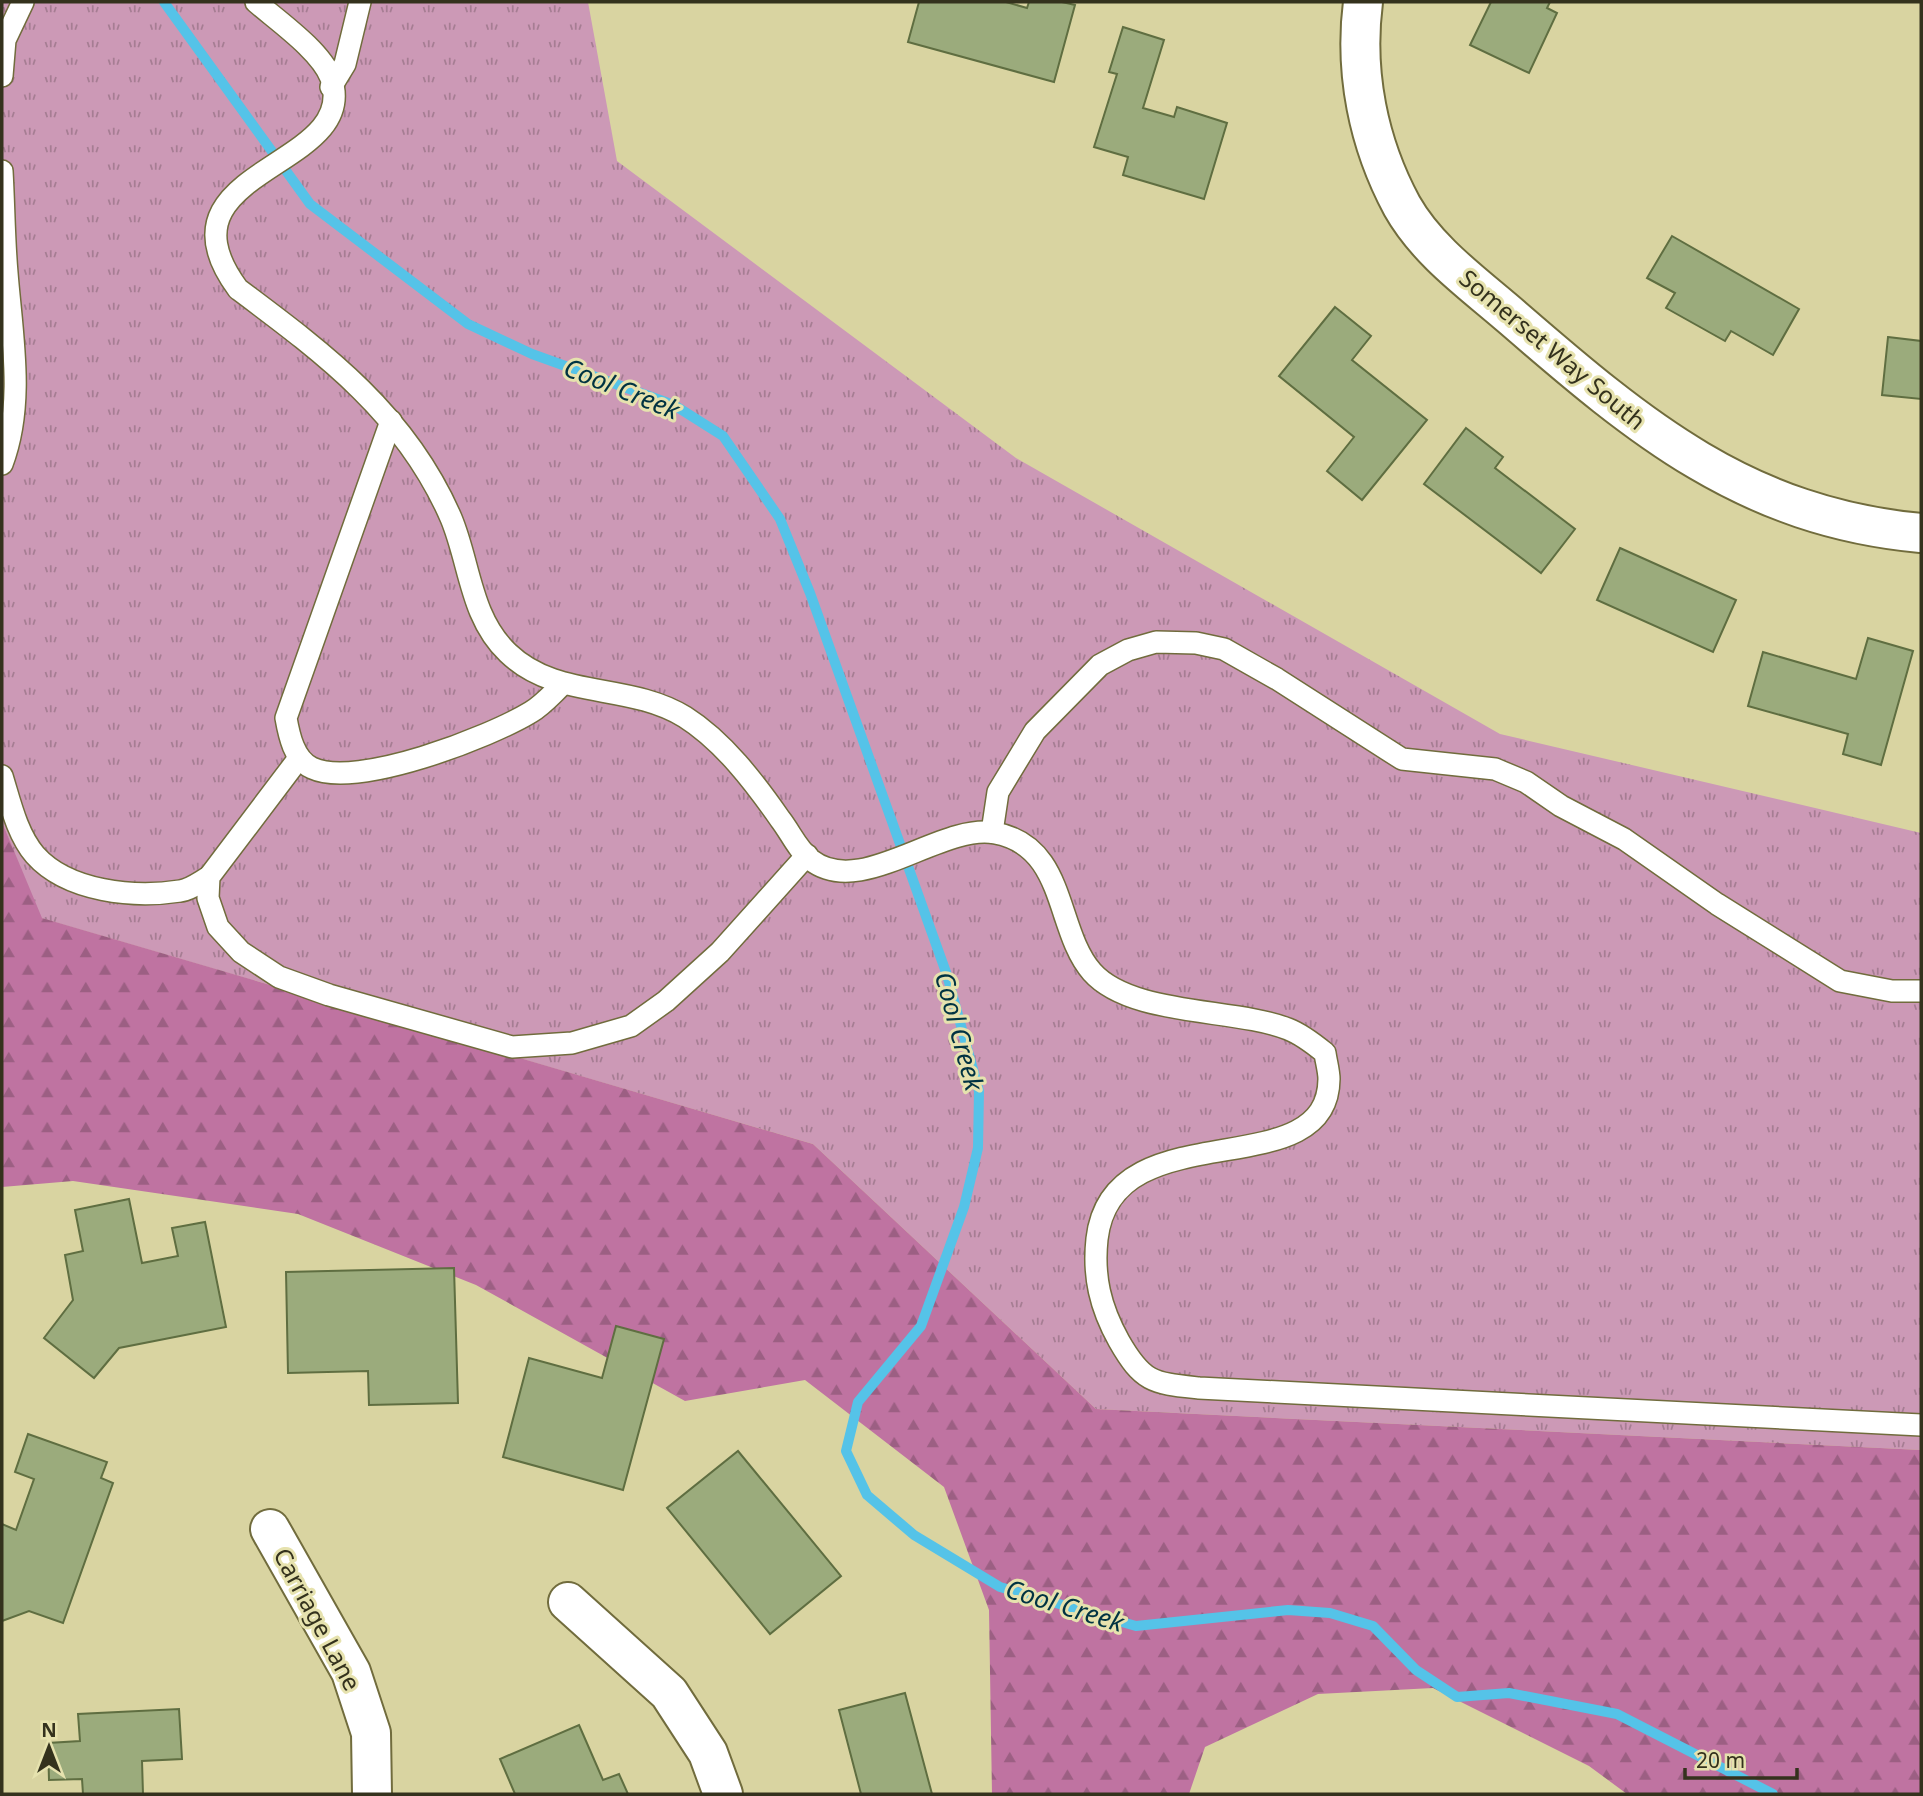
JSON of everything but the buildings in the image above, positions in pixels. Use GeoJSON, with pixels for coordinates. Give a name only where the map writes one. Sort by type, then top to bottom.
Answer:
{"type":"FeatureCollection","features":[{"type":"Feature","properties":{"kind":"street","name":"Somerset Way South"},"geometry":{"type":"LineString","coordinates":[[1363,2],[1361,77],[1365,106],[1379,154],[1404,208],[1441,256],[1598,392],[1706,467],[1740,484],[1825,514],[1921,533]]}},
{"type":"Feature","properties":{"kind":"street","name":"Carriage Lane"},"geometry":{"type":"LineString","coordinates":[[270,1528],[351,1672],[371,1733],[372,1794]]}},
{"type":"Feature","properties":{"kind":"street"},"geometry":{"type":"LineString","coordinates":[[568,1602],[669,1692],[708,1752],[723,1794]]}},
{"type":"Feature","properties":{"kind":"lane"},"geometry":{"type":"LineString","coordinates":[[2,76],[5,40],[23,2]]}},
{"type":"Feature","properties":{"kind":"lane"},"geometry":{"type":"LineString","coordinates":[[256,2],[309,47],[331,78],[332,107],[316,135],[239,190],[222,206],[215,231],[226,272],[238,289],[350,376],[391,421],[428,475],[451,517],[475,600],[490,632],[509,654],[542,678],[649,700],[684,717],[711,737],[736,764],[812,862],[833,870],[863,870],[968,834],[992,832],[1013,839],[1029,849],[1050,876],[1080,953],[1092,972],[1108,985],[1132,998],[1287,1029],[1325,1053],[1329,1081],[1321,1107],[1295,1134],[1255,1146],[1171,1159],[1144,1169],[1113,1196],[1099,1220],[1095,1263],[1098,1296],[1132,1365],[1157,1384],[1921,1425]]}},
{"type":"Feature","properties":{"kind":"lane"},"geometry":{"type":"LineString","coordinates":[[331,88],[345,64],[360,2]]}},
{"type":"Feature","properties":{"kind":"lane"},"geometry":{"type":"LineString","coordinates":[[2,171],[3,227],[13,318],[15,384],[12,438],[2,464]]}},
{"type":"Feature","properties":{"kind":"lane"},"geometry":{"type":"LineString","coordinates":[[391,421],[286,718],[289,736],[299,758],[312,769],[344,772],[374,770],[412,761],[532,712],[563,684]]}},
{"type":"Feature","properties":{"kind":"lane"},"geometry":{"type":"LineString","coordinates":[[992,832],[998,792],[1035,731],[1100,665],[1128,650],[1156,642],[1196,643],[1224,649],[1235,655],[1363,732],[1402,759],[1495,769],[1525,782],[1561,806],[1632,845],[1717,904],[1840,981],[1892,991],[1921,991]]}},
{"type":"Feature","properties":{"kind":"lane"},"geometry":{"type":"LineString","coordinates":[[2,776],[15,818],[34,853],[56,873],[88,887],[122,891],[183,891],[209,877],[299,758]]}},
{"type":"Feature","properties":{"kind":"lane"},"geometry":{"type":"LineString","coordinates":[[209,877],[208,898],[218,927],[241,952],[279,977],[330,995],[512,1047],[572,1043],[631,1026],[666,1001],[720,952],[807,855]]}},
{"type":"Feature","properties":{"kind":"green space"},"geometry":{"type":"Polygon","coordinates":[[[2,2],[588,2],[617,161],[1016,458],[1500,734],[1921,833],[1921,1450],[1096,1409],[813,1144],[41,918],[2,822],[2,2]]]}},
{"type":"Feature","properties":{"kind":"green space"},"geometry":{"type":"Polygon","coordinates":[[[2,822],[42,918],[813,1144],[1096,1409],[1921,1450],[1921,1794],[1627,1794],[1589,1766],[1433,1688],[1318,1694],[1205,1747],[1189,1794],[992,1794],[989,1610],[944,1487],[805,1380],[685,1401],[476,1285],[298,1214],[73,1181],[2,1187],[2,822]]]}},
{"type":"Feature","properties":{"kind":"waterway","name":"Cool Creek"},"geometry":{"type":"LineString","coordinates":[[164,2],[310,204],[468,324],[532,354],[674,405],[723,436],[780,519],[810,593],[947,975],[979,1091],[978,1148],[964,1207],[921,1326],[858,1402],[846,1451],[867,1495],[914,1535],[1000,1587],[1136,1626],[1288,1610],[1330,1613],[1373,1626],[1416,1670],[1457,1697],[1509,1693],[1617,1714],[1773,1794]]}}]}
